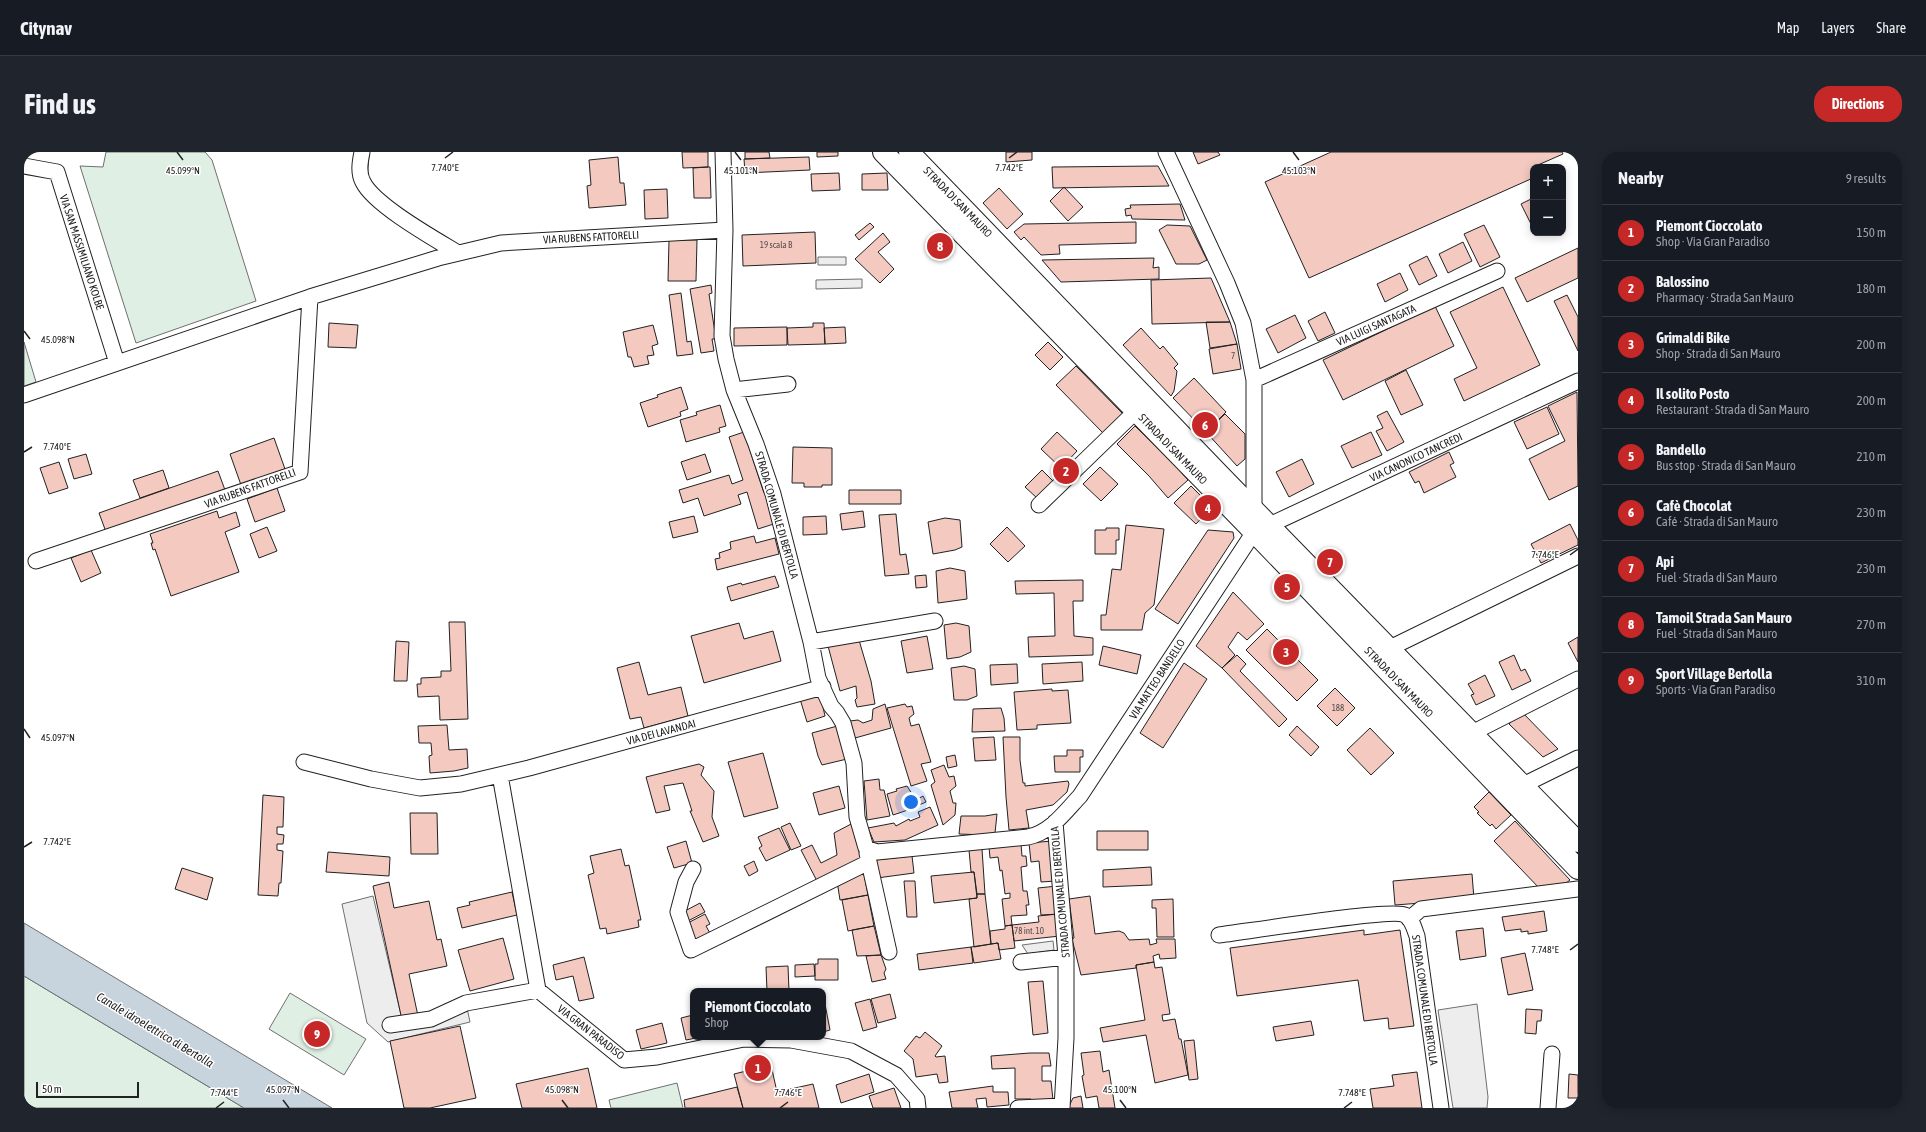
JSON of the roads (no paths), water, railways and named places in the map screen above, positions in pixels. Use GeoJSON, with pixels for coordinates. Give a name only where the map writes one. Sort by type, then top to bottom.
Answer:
{"type":"FeatureCollection","features":[{"type":"Feature","properties":{"kind":"main road","name":"STRADA DI SAN MAURO"},"geometry":{"type":"LineString","coordinates":[[883,152],[1136,411],[1390,648],[1578,842]]}},
{"type":"Feature","properties":{"kind":"main road","name":"STRADA DI SAN MAURO"},"geometry":{"type":"LineString","coordinates":[[909,152],[1253,509],[1262,529],[1578,869]]}},
{"type":"Feature","properties":{"kind":"street"},"geometry":{"type":"LineString","coordinates":[[362,152],[360,171],[363,182],[374,196],[412,224],[458,253]]}},
{"type":"Feature","properties":{"kind":"street","name":"STRADA COMUNALE DI BERTOLLA"},"geometry":{"type":"LineString","coordinates":[[723,152],[725,230],[722,336],[734,390],[756,444],[773,494],[811,642],[818,678],[831,706],[843,723],[854,763],[857,817],[868,855],[889,952]]}},
{"type":"Feature","properties":{"kind":"street"},"geometry":{"type":"LineString","coordinates":[[1166,152],[1236,302],[1243,322],[1254,380],[1255,485],[1253,509]]}},
{"type":"Feature","properties":{"kind":"street","name":"VIA SAN MASSIMILIANO KOLBE"},"geometry":{"type":"LineString","coordinates":[[24,166],[57,172],[117,363]]}},
{"type":"Feature","properties":{"kind":"street","name":"VIA RUBENS FATTORELLI"},"geometry":{"type":"LineString","coordinates":[[24,396],[310,297],[458,253],[501,242],[725,230]]}},
{"type":"Feature","properties":{"kind":"street","name":"VIA LUIGI SANTAGATA"},"geometry":{"type":"LineString","coordinates":[[1254,380],[1497,271]]}},
{"type":"Feature","properties":{"kind":"street","name":"VIA RUBENS FATTORELLI"},"geometry":{"type":"LineString","coordinates":[[36,561],[300,472],[310,297]]}},
{"type":"Feature","properties":{"kind":"street","name":"VIA CANONICO TANCREDI"},"geometry":{"type":"LineString","coordinates":[[1262,529],[1578,381]]}},
{"type":"Feature","properties":{"kind":"street"},"geometry":{"type":"LineString","coordinates":[[734,390],[788,384]]}},
{"type":"Feature","properties":{"kind":"street"},"geometry":{"type":"LineString","coordinates":[[1039,505],[1136,411]]}},
{"type":"Feature","properties":{"kind":"street","name":"VIA MATTEO BANDELLO"},"geometry":{"type":"LineString","coordinates":[[1055,822],[1080,796],[1262,529]]}},
{"type":"Feature","properties":{"kind":"street","name":"STRADA DI SAN MAURO"},"geometry":{"type":"LineString","coordinates":[[1390,648],[1578,556]]}},
{"type":"Feature","properties":{"kind":"street"},"geometry":{"type":"LineString","coordinates":[[811,642],[935,621]]}},
{"type":"Feature","properties":{"kind":"street"},"geometry":{"type":"LineString","coordinates":[[1472,733],[1578,679]]}},
{"type":"Feature","properties":{"kind":"street","name":"VIA DEI LAVANDAI"},"geometry":{"type":"LineString","coordinates":[[304,762],[420,788],[462,784],[823,687]]}},
{"type":"Feature","properties":{"kind":"street"},"geometry":{"type":"LineString","coordinates":[[1523,785],[1578,758]]}},
{"type":"Feature","properties":{"kind":"street"},"geometry":{"type":"LineString","coordinates":[[390,1025],[431,1019],[466,1003],[538,990],[500,775]]}},
{"type":"Feature","properties":{"kind":"street","name":"STRADA COMUNALE DI BERTOLLA"},"geometry":{"type":"LineString","coordinates":[[868,855],[877,852],[1028,837],[1038,835],[1055,822]]}},
{"type":"Feature","properties":{"kind":"street","name":"STRADA COMUNALE DI BERTOLLA"},"geometry":{"type":"LineString","coordinates":[[1055,822],[1066,957],[1066,1038],[1062,1107]]}},
{"type":"Feature","properties":{"kind":"street"},"geometry":{"type":"LineString","coordinates":[[693,869],[686,882],[678,912],[691,950],[868,855]]}},
{"type":"Feature","properties":{"kind":"street"},"geometry":{"type":"LineString","coordinates":[[1219,935],[1372,914],[1398,912],[1405,915],[1409,919],[1421,909],[1578,888]]}},
{"type":"Feature","properties":{"kind":"street","name":"STRADA COMUNALE DI BERTOLLA"},"geometry":{"type":"LineString","coordinates":[[1409,919],[1413,924],[1417,936],[1441,1108]]}},
{"type":"Feature","properties":{"kind":"street"},"geometry":{"type":"LineString","coordinates":[[1021,962],[1066,957]]}},
{"type":"Feature","properties":{"kind":"street","name":"VIA GRAN PARADISO"},"geometry":{"type":"LineString","coordinates":[[538,990],[624,1060],[657,1057],[739,1040]]}},
{"type":"Feature","properties":{"kind":"street","name":"VIA GRAN PARADISO"},"geometry":{"type":"LineString","coordinates":[[791,1040],[851,1051],[870,1061],[896,1075],[917,1099],[918,1108]]}},
{"type":"Feature","properties":{"kind":"street"},"geometry":{"type":"LineString","coordinates":[[1548,1108],[1552,1054]]}},
{"type":"Feature","properties":{"kind":"street"},"geometry":{"type":"LineString","coordinates":[[1028,1108],[1062,1107]]}},
{"type":"Feature","properties":{"kind":"water","name":"Canale idroelettrico di Bertolla"},"geometry":{"type":"Polygon","coordinates":[[[24,923],[332,1108],[244,1108],[24,976],[24,923]]]}},
{"type":"Feature","properties":{"kind":"place","name":"Tamoil Strada San Mauro"},"geometry":{"type":"Point","coordinates":[940,246]}},
{"type":"Feature","properties":{"kind":"place","name":"Cafè Chocolat"},"geometry":{"type":"Point","coordinates":[1205,425]}},
{"type":"Feature","properties":{"kind":"place","name":"Balossino"},"geometry":{"type":"Point","coordinates":[1066,471]}},
{"type":"Feature","properties":{"kind":"place","name":"Il solito Posto"},"geometry":{"type":"Point","coordinates":[1208,508]}},
{"type":"Feature","properties":{"kind":"place","name":"Api"},"geometry":{"type":"Point","coordinates":[1330,562]}},
{"type":"Feature","properties":{"kind":"place","name":"Bandello"},"geometry":{"type":"Point","coordinates":[1287,587]}},
{"type":"Feature","properties":{"kind":"place","name":"Grimaldi Bike"},"geometry":{"type":"Point","coordinates":[1286,652]}},
{"type":"Feature","properties":{"kind":"place","name":"Sport Village Bertolla"},"geometry":{"type":"Point","coordinates":[317,1034]}},
{"type":"Feature","properties":{"kind":"place","name":"Piemont Cioccolato"},"geometry":{"type":"Point","coordinates":[758,1068]}}]}
